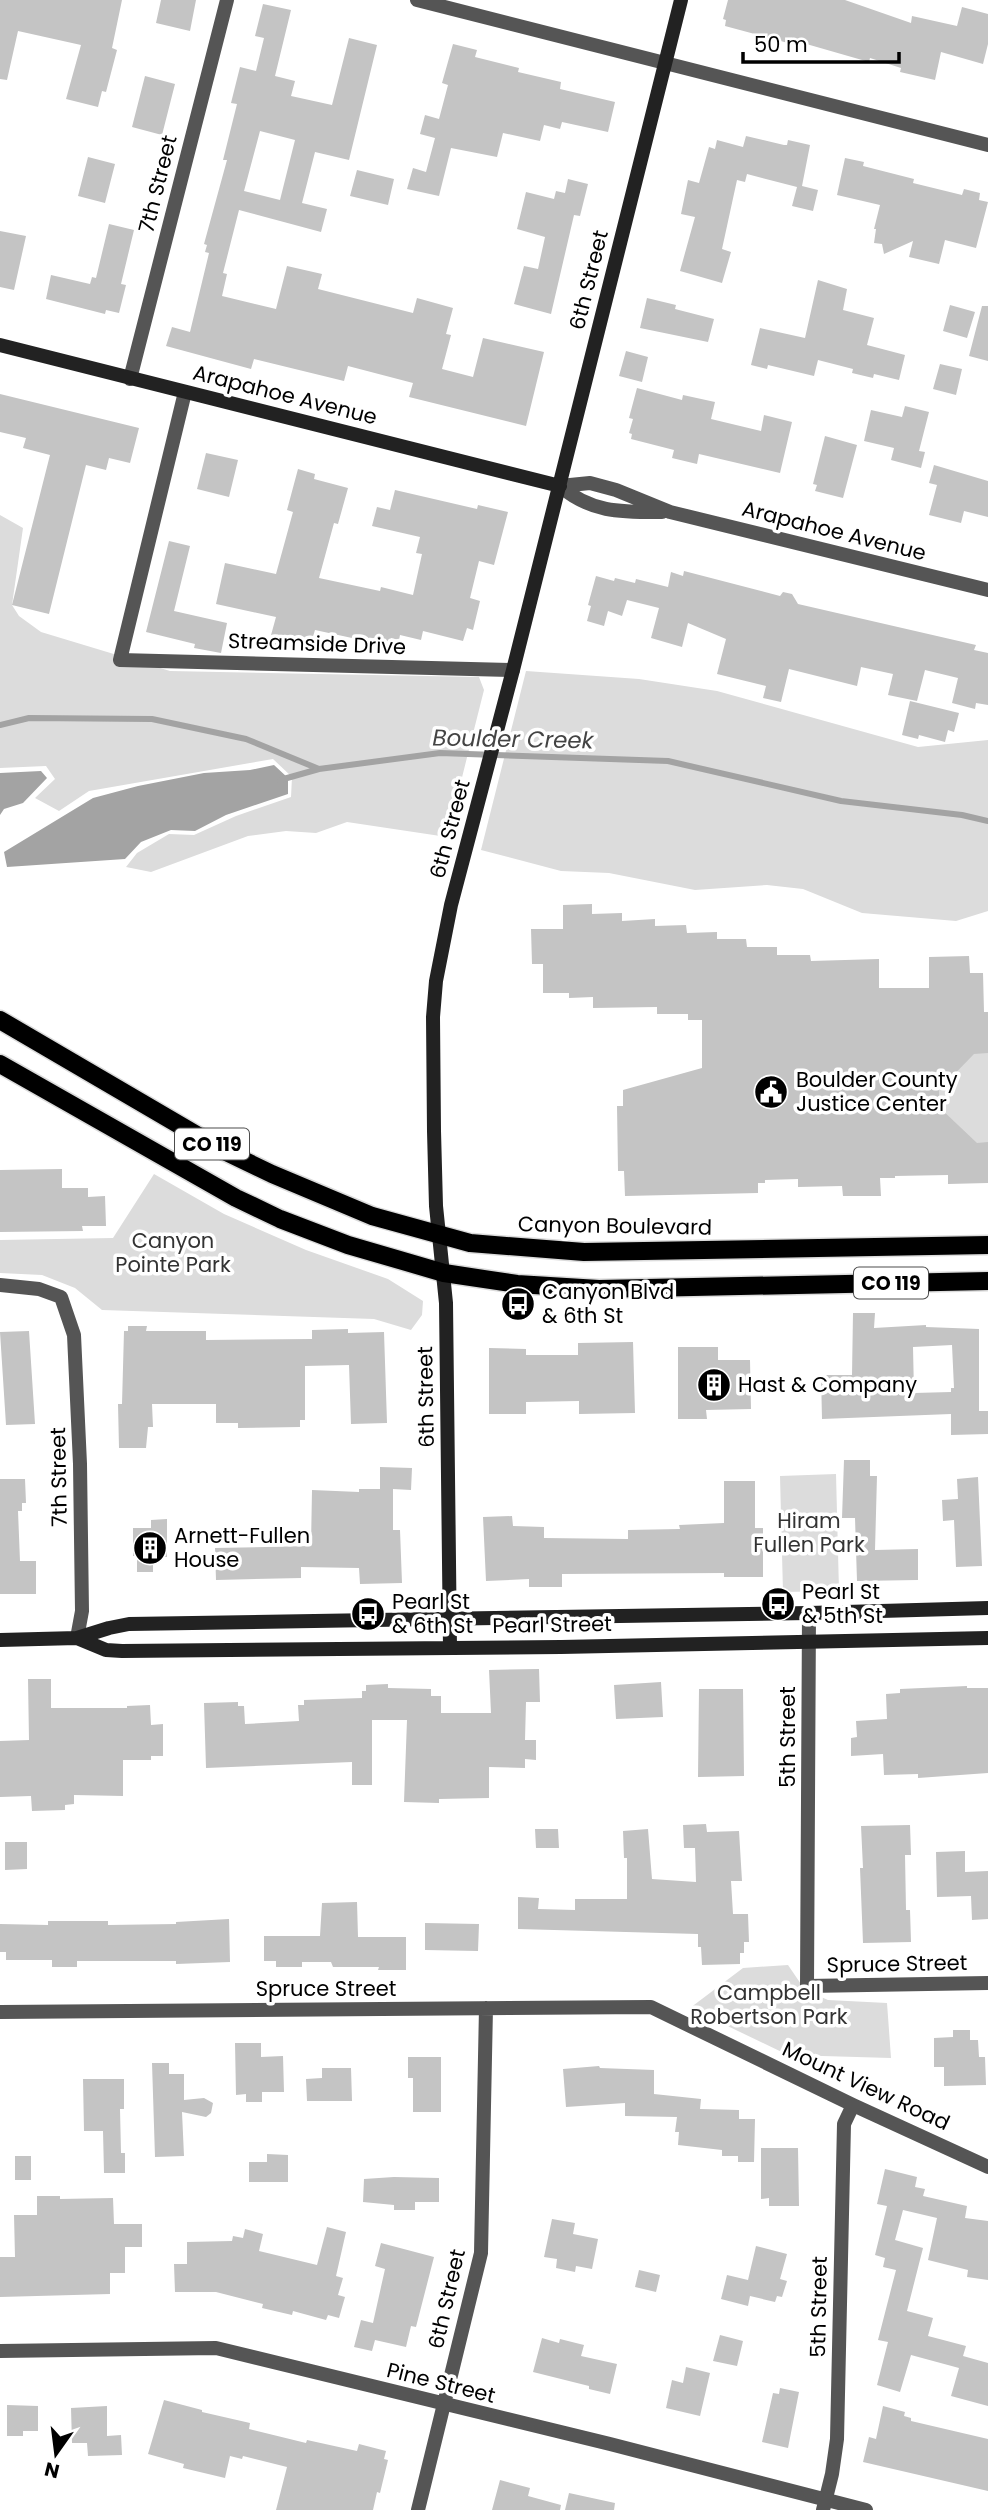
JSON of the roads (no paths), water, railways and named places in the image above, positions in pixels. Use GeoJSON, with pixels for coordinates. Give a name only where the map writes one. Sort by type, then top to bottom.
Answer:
{"type":"FeatureCollection","features":[{"type":"Feature","properties":{"kind":"main road","name":"Canyon Boulevard"},"geometry":{"type":"LineString","coordinates":[[0,1020],[224,1151],[260,1169],[372,1216],[440,1236],[481,1244],[584,1252],[988,1245]]}},
{"type":"Feature","properties":{"kind":"main road","name":"CO 119"},"geometry":{"type":"LineString","coordinates":[[0,1064],[236,1198],[280,1219],[348,1245],[444,1273],[517,1284],[583,1289],[988,1281]]}},
{"type":"Feature","properties":{"kind":"street","name":"7th Street"},"geometry":{"type":"LineString","coordinates":[[130,379],[227,0]]}},
{"type":"Feature","properties":{"kind":"street"},"geometry":{"type":"LineString","coordinates":[[417,0],[988,145]]}},
{"type":"Feature","properties":{"kind":"street","name":"6th Street"},"geometry":{"type":"LineString","coordinates":[[450,1648],[444,1273],[436,1206],[433,1001],[446,928],[681,0]]}},
{"type":"Feature","properties":{"kind":"street","name":"Arapahoe Avenue"},"geometry":{"type":"LineString","coordinates":[[0,345],[560,486],[590,483],[616,490],[670,512],[988,590]]}},
{"type":"Feature","properties":{"kind":"street","name":"Streamside Drive"},"geometry":{"type":"LineString","coordinates":[[185,392],[120,660],[513,670]]}},
{"type":"Feature","properties":{"kind":"street","name":"Arapahoe Avenue"},"geometry":{"type":"LineString","coordinates":[[560,486],[581,502],[610,510],[670,512]]}},
{"type":"Feature","properties":{"kind":"street","name":"7th Street"},"geometry":{"type":"LineString","coordinates":[[0,1286],[40,1289],[61,1297],[74,1335],[80,1464],[82,1611],[77,1639]]}},
{"type":"Feature","properties":{"kind":"street","name":"Pearl Street"},"geometry":{"type":"LineString","coordinates":[[0,1640],[77,1639],[129,1624],[988,1608]]}},
{"type":"Feature","properties":{"kind":"street","name":"5th Street"},"geometry":{"type":"LineString","coordinates":[[807,1986],[809,1613]]}},
{"type":"Feature","properties":{"kind":"street","name":"Pearl Street"},"geometry":{"type":"LineString","coordinates":[[77,1639],[106,1650],[121,1651],[988,1638]]}},
{"type":"Feature","properties":{"kind":"street","name":"Spruce Street"},"geometry":{"type":"LineString","coordinates":[[807,1986],[988,1983]]}},
{"type":"Feature","properties":{"kind":"street","name":"Spruce Street"},"geometry":{"type":"LineString","coordinates":[[0,2012],[651,2007]]}},
{"type":"Feature","properties":{"kind":"street","name":"Mount View Road"},"geometry":{"type":"LineString","coordinates":[[651,2007],[853,2105],[988,2166]]}},
{"type":"Feature","properties":{"kind":"street","name":"6th Street"},"geometry":{"type":"LineString","coordinates":[[418,2510],[481,2253],[486,2008]]}},
{"type":"Feature","properties":{"kind":"street","name":"5th Street"},"geometry":{"type":"LineString","coordinates":[[825,2505],[837,2439],[844,2124],[853,2105]]}},
{"type":"Feature","properties":{"kind":"street","name":"Pine Street"},"geometry":{"type":"LineString","coordinates":[[0,2351],[216,2348],[610,2444],[825,2505],[866,2510]]}},
{"type":"Feature","properties":{"kind":"waterway","name":"Boulder Creek"},"geometry":{"type":"LineString","coordinates":[[0,725],[29,718],[152,719],[246,739],[319,769],[440,753],[668,761],[841,801],[962,815],[988,821]]}},
{"type":"Feature","properties":{"kind":"waterway"},"geometry":{"type":"LineString","coordinates":[[280,780],[319,769]]}},
{"type":"Feature","properties":{"kind":"place","name":"Boulder County Justice Center"},"geometry":{"type":"Point","coordinates":[771,1092]}},
{"type":"Feature","properties":{"kind":"place","name":"Canyon Blvd & 6th St"},"geometry":{"type":"Point","coordinates":[518,1304]}},
{"type":"Feature","properties":{"kind":"place","name":"Hast & Company"},"geometry":{"type":"Point","coordinates":[714,1385]}},
{"type":"Feature","properties":{"kind":"place","name":"Arnett-Fullen House"},"geometry":{"type":"Point","coordinates":[150,1548]}},
{"type":"Feature","properties":{"kind":"place","name":"Pearl St & 5th St"},"geometry":{"type":"Point","coordinates":[778,1604]}},
{"type":"Feature","properties":{"kind":"place","name":"Pearl St & 6th St"},"geometry":{"type":"Point","coordinates":[368,1614]}},
{"type":"Feature","properties":{"kind":"park label","name":"Canyon Pointe Park"},"geometry":{"type":"Point","coordinates":[173,1253]}},
{"type":"Feature","properties":{"kind":"park label","name":"Hiram Fullen Park"},"geometry":{"type":"Point","coordinates":[809,1533]}},
{"type":"Feature","properties":{"kind":"park label","name":"Campbell Robertson Park"},"geometry":{"type":"Point","coordinates":[769,2005]}}]}
